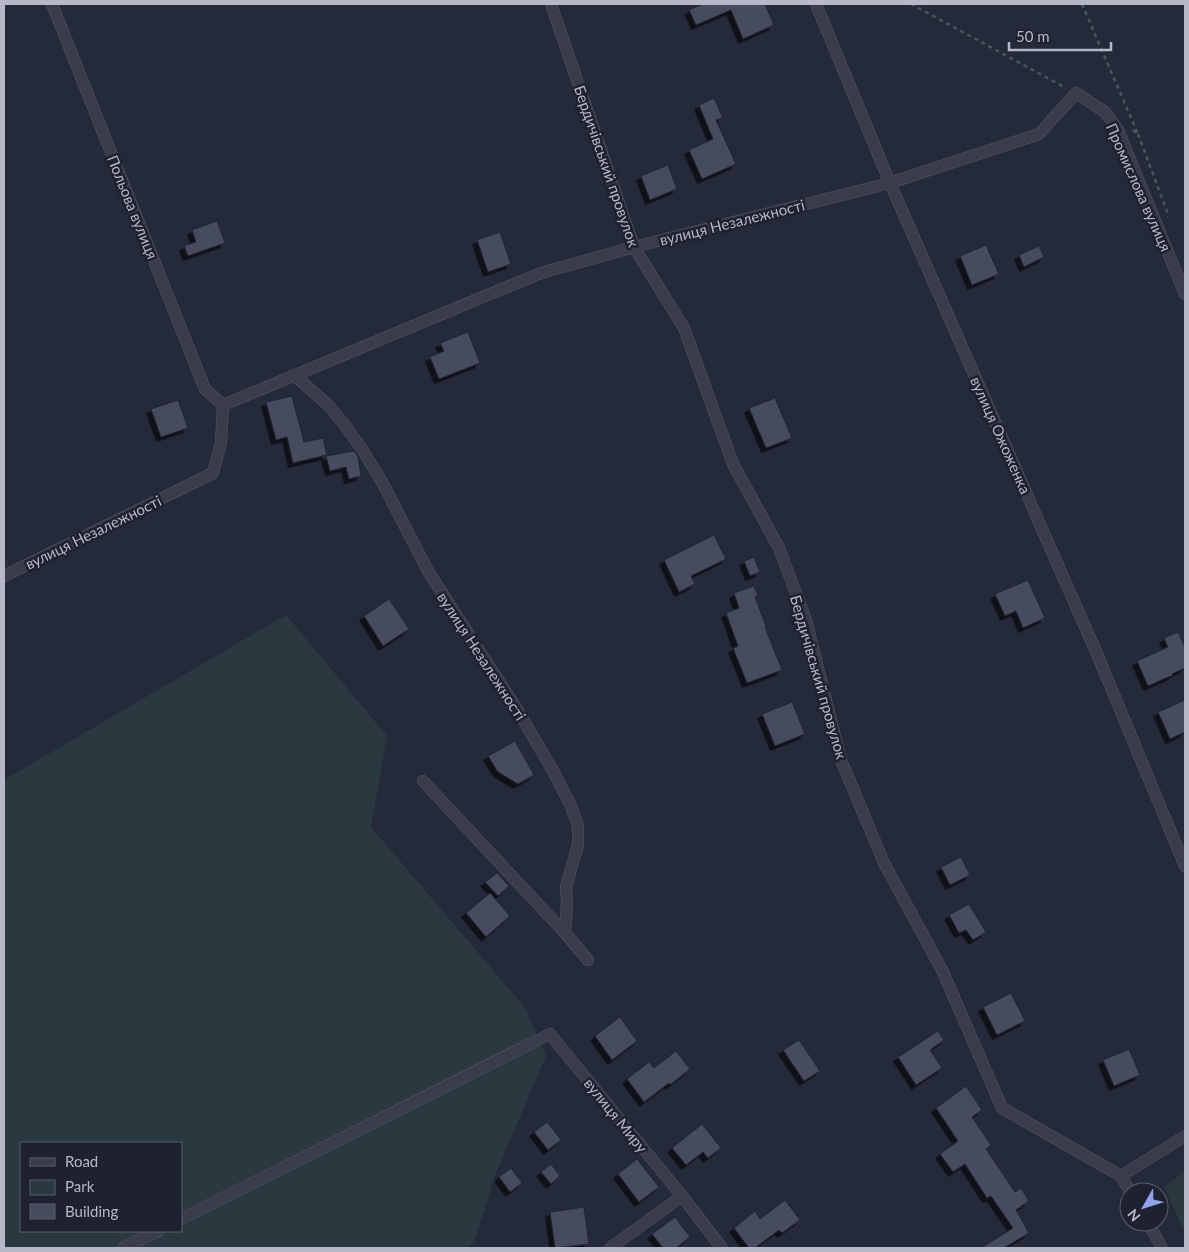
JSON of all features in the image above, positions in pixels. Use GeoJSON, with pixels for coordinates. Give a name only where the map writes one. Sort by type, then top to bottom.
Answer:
{"type":"FeatureCollection","features":[{"type":"Feature","properties":{"kind":"street","name":"Польова вулиця"},"geometry":{"type":"LineString","coordinates":[[52,4],[205,389],[223,405]]}},
{"type":"Feature","properties":{"kind":"street","name":"Бердичівський провулок"},"geometry":{"type":"LineString","coordinates":[[551,4],[634,246],[684,328],[734,464],[779,548],[806,620],[841,760],[884,863],[943,972],[1002,1108],[1121,1176]]}},
{"type":"Feature","properties":{"kind":"street","name":"вулиця Ожоженка"},"geometry":{"type":"LineString","coordinates":[[816,4],[890,183],[1093,645],[1185,866]]}},
{"type":"Feature","properties":{"kind":"street","name":"вулиця Незалежності"},"geometry":{"type":"LineString","coordinates":[[4,576],[213,473],[221,443],[223,405],[541,273],[634,246],[890,183],[1039,134],[1076,93]]}},
{"type":"Feature","properties":{"kind":"street","name":"Промислова вулиця"},"geometry":{"type":"LineString","coordinates":[[1076,93],[1105,112],[1118,130],[1185,294]]}},
{"type":"Feature","properties":{"kind":"street","name":"вулиця Незалежності"},"geometry":{"type":"LineString","coordinates":[[294,375],[328,405],[362,449],[382,482],[428,571],[518,710],[571,806],[578,826],[578,845],[566,887],[565,934]]}},
{"type":"Feature","properties":{"kind":"street"},"geometry":{"type":"LineString","coordinates":[[423,781],[588,960]]}},
{"type":"Feature","properties":{"kind":"street","name":"вулиця Миру"},"geometry":{"type":"LineString","coordinates":[[182,1218],[550,1034],[722,1248]]}},
{"type":"Feature","properties":{"kind":"street"},"geometry":{"type":"LineString","coordinates":[[1124,1182],[1121,1176],[1185,1136]]}},
{"type":"Feature","properties":{"kind":"street"},"geometry":{"type":"LineString","coordinates":[[610,1248],[682,1196]]}},
{"type":"Feature","properties":{"kind":"street"},"geometry":{"type":"LineString","coordinates":[[123,1248],[156,1232]]}},
{"type":"Feature","properties":{"kind":"street"},"geometry":{"type":"LineString","coordinates":[[1153,1232],[1162,1248]]}},
{"type":"Feature","properties":{"kind":"path"},"geometry":{"type":"LineString","coordinates":[[911,4],[1076,93]]}},
{"type":"Feature","properties":{"kind":"path"},"geometry":{"type":"LineString","coordinates":[[1082,4],[1138,134],[1125,125]]}},
{"type":"Feature","properties":{"kind":"green space"},"geometry":{"type":"Polygon","coordinates":[[[286,615],[387,736],[371,827],[526,1009],[546,1056],[495,1175],[475,1240],[467,1248],[4,1248],[4,780],[286,615]]]}},
{"type":"Feature","properties":{"kind":"green space"},"geometry":{"type":"Polygon","coordinates":[[[1185,1171],[1185,1233],[1169,1198],[1169,1183],[1185,1171]]]}},
{"type":"Feature","properties":{"kind":"building"},"geometry":{"type":"Polygon","coordinates":[[[703,4],[765,4],[774,25],[743,39],[731,10],[696,25],[689,10],[703,4]]]}},
{"type":"Feature","properties":{"kind":"building"},"geometry":{"type":"Polygon","coordinates":[[[714,98],[723,118],[716,120],[736,164],[702,179],[689,150],[713,139],[699,105],[714,98]]]}},
{"type":"Feature","properties":{"kind":"building"},"geometry":{"type":"Polygon","coordinates":[[[668,165],[677,189],[650,200],[641,176],[668,165]]]}},
{"type":"Feature","properties":{"kind":"building"},"geometry":{"type":"Polygon","coordinates":[[[217,221],[225,243],[188,256],[184,246],[196,242],[192,230],[217,221]]]}},
{"type":"Feature","properties":{"kind":"building"},"geometry":{"type":"Polygon","coordinates":[[[500,232],[511,264],[488,272],[477,240],[500,232]]]}},
{"type":"Feature","properties":{"kind":"building"},"geometry":{"type":"Polygon","coordinates":[[[986,245],[999,274],[972,285],[960,256],[986,245]]]}},
{"type":"Feature","properties":{"kind":"building"},"geometry":{"type":"Polygon","coordinates":[[[1039,246],[1044,257],[1024,267],[1019,255],[1039,246]]]}},
{"type":"Feature","properties":{"kind":"building"},"geometry":{"type":"Polygon","coordinates":[[[468,332],[480,363],[439,379],[430,357],[444,351],[440,343],[468,332]]]}},
{"type":"Feature","properties":{"kind":"building"},"geometry":{"type":"Polygon","coordinates":[[[292,396],[304,442],[323,438],[327,455],[293,463],[287,437],[276,440],[266,402],[292,396]]]}},
{"type":"Feature","properties":{"kind":"building"},"geometry":{"type":"Polygon","coordinates":[[[775,398],[792,438],[766,448],[749,408],[775,398]]]}},
{"type":"Feature","properties":{"kind":"building"},"geometry":{"type":"Polygon","coordinates":[[[178,400],[188,428],[161,437],[151,409],[178,400]]]}},
{"type":"Feature","properties":{"kind":"building"},"geometry":{"type":"Polygon","coordinates":[[[354,451],[358,456],[361,476],[349,479],[346,467],[330,471],[326,456],[354,451]]]}},
{"type":"Feature","properties":{"kind":"building"},"geometry":{"type":"Polygon","coordinates":[[[714,535],[726,559],[691,576],[695,584],[679,592],[664,560],[714,535]]]}},
{"type":"Feature","properties":{"kind":"building"},"geometry":{"type":"Polygon","coordinates":[[[754,557],[760,572],[750,576],[744,561],[754,557]]]}},
{"type":"Feature","properties":{"kind":"building"},"geometry":{"type":"Polygon","coordinates":[[[1028,580],[1045,618],[1023,628],[1016,611],[1005,616],[995,594],[1028,580]]]}},
{"type":"Feature","properties":{"kind":"building"},"geometry":{"type":"Polygon","coordinates":[[[754,586],[758,596],[755,597],[765,627],[782,670],[747,683],[733,648],[738,646],[726,613],[739,608],[734,593],[754,586]]]}},
{"type":"Feature","properties":{"kind":"building"},"geometry":{"type":"Polygon","coordinates":[[[389,599],[409,629],[383,646],[364,616],[389,599]]]}},
{"type":"Feature","properties":{"kind":"building"},"geometry":{"type":"Polygon","coordinates":[[[1178,632],[1185,647],[1185,668],[1148,686],[1137,661],[1168,647],[1164,638],[1178,632]]]}},
{"type":"Feature","properties":{"kind":"building"},"geometry":{"type":"Polygon","coordinates":[[[1185,700],[1185,732],[1170,739],[1158,712],[1185,700]]]}},
{"type":"Feature","properties":{"kind":"building"},"geometry":{"type":"Polygon","coordinates":[[[792,702],[805,734],[775,746],[762,714],[792,702]]]}},
{"type":"Feature","properties":{"kind":"building"},"geometry":{"type":"Polygon","coordinates":[[[515,741],[534,775],[518,784],[498,772],[488,756],[515,741]]]}},
{"type":"Feature","properties":{"kind":"building"},"geometry":{"type":"Polygon","coordinates":[[[961,857],[970,875],[950,885],[941,867],[961,857]]]}},
{"type":"Feature","properties":{"kind":"building"},"geometry":{"type":"Polygon","coordinates":[[[497,873],[509,886],[498,896],[485,882],[497,873]]]}},
{"type":"Feature","properties":{"kind":"building"},"geometry":{"type":"Polygon","coordinates":[[[490,893],[510,916],[486,937],[466,913],[490,893]]]}},
{"type":"Feature","properties":{"kind":"building"},"geometry":{"type":"Polygon","coordinates":[[[969,904],[986,932],[973,940],[966,930],[959,933],[949,915],[969,904]]]}},
{"type":"Feature","properties":{"kind":"building"},"geometry":{"type":"Polygon","coordinates":[[[1011,993],[1025,1021],[997,1035],[983,1007],[1011,993]]]}},
{"type":"Feature","properties":{"kind":"building"},"geometry":{"type":"Polygon","coordinates":[[[620,1017],[637,1041],[612,1060],[595,1036],[620,1017]]]}},
{"type":"Feature","properties":{"kind":"building"},"geometry":{"type":"Polygon","coordinates":[[[938,1031],[944,1040],[930,1050],[942,1068],[916,1085],[898,1057],[938,1031]]]}},
{"type":"Feature","properties":{"kind":"building"},"geometry":{"type":"Polygon","coordinates":[[[799,1040],[820,1071],[804,1081],[783,1050],[799,1040]]]}},
{"type":"Feature","properties":{"kind":"building"},"geometry":{"type":"Polygon","coordinates":[[[1129,1049],[1140,1075],[1114,1086],[1103,1060],[1129,1049]]]}},
{"type":"Feature","properties":{"kind":"building"},"geometry":{"type":"Polygon","coordinates":[[[676,1051],[690,1069],[644,1102],[627,1079],[649,1062],[654,1068],[676,1051]]]}},
{"type":"Feature","properties":{"kind":"building"},"geometry":{"type":"Polygon","coordinates":[[[966,1086],[982,1110],[972,1117],[991,1145],[986,1149],[1015,1192],[1021,1188],[1029,1201],[1016,1210],[1029,1233],[1004,1248],[981,1248],[1013,1228],[991,1196],[987,1198],[965,1164],[953,1172],[940,1154],[958,1141],[936,1108],[966,1086]]]}},
{"type":"Feature","properties":{"kind":"building"},"geometry":{"type":"Polygon","coordinates":[[[547,1122],[561,1140],[548,1150],[534,1132],[547,1122]]]}},
{"type":"Feature","properties":{"kind":"building"},"geometry":{"type":"Polygon","coordinates":[[[702,1124],[721,1148],[708,1158],[703,1152],[686,1165],[672,1148],[702,1124]]]}},
{"type":"Feature","properties":{"kind":"building"},"geometry":{"type":"Polygon","coordinates":[[[637,1159],[659,1187],[639,1202],[618,1174],[637,1159]]]}},
{"type":"Feature","properties":{"kind":"building"},"geometry":{"type":"Polygon","coordinates":[[[551,1164],[560,1176],[551,1184],[541,1172],[551,1164]]]}},
{"type":"Feature","properties":{"kind":"building"},"geometry":{"type":"Polygon","coordinates":[[[511,1168],[522,1183],[510,1192],[499,1177],[511,1168]]]}},
{"type":"Feature","properties":{"kind":"building"},"geometry":{"type":"Polygon","coordinates":[[[785,1200],[800,1220],[782,1233],[779,1230],[755,1248],[749,1248],[734,1228],[755,1211],[760,1219],[785,1200]]]}},
{"type":"Feature","properties":{"kind":"building"},"geometry":{"type":"Polygon","coordinates":[[[584,1207],[589,1244],[555,1248],[550,1212],[584,1207]]]}},
{"type":"Feature","properties":{"kind":"building"},"geometry":{"type":"Polygon","coordinates":[[[675,1217],[690,1237],[676,1248],[663,1248],[652,1234],[675,1217]]]}}]}
